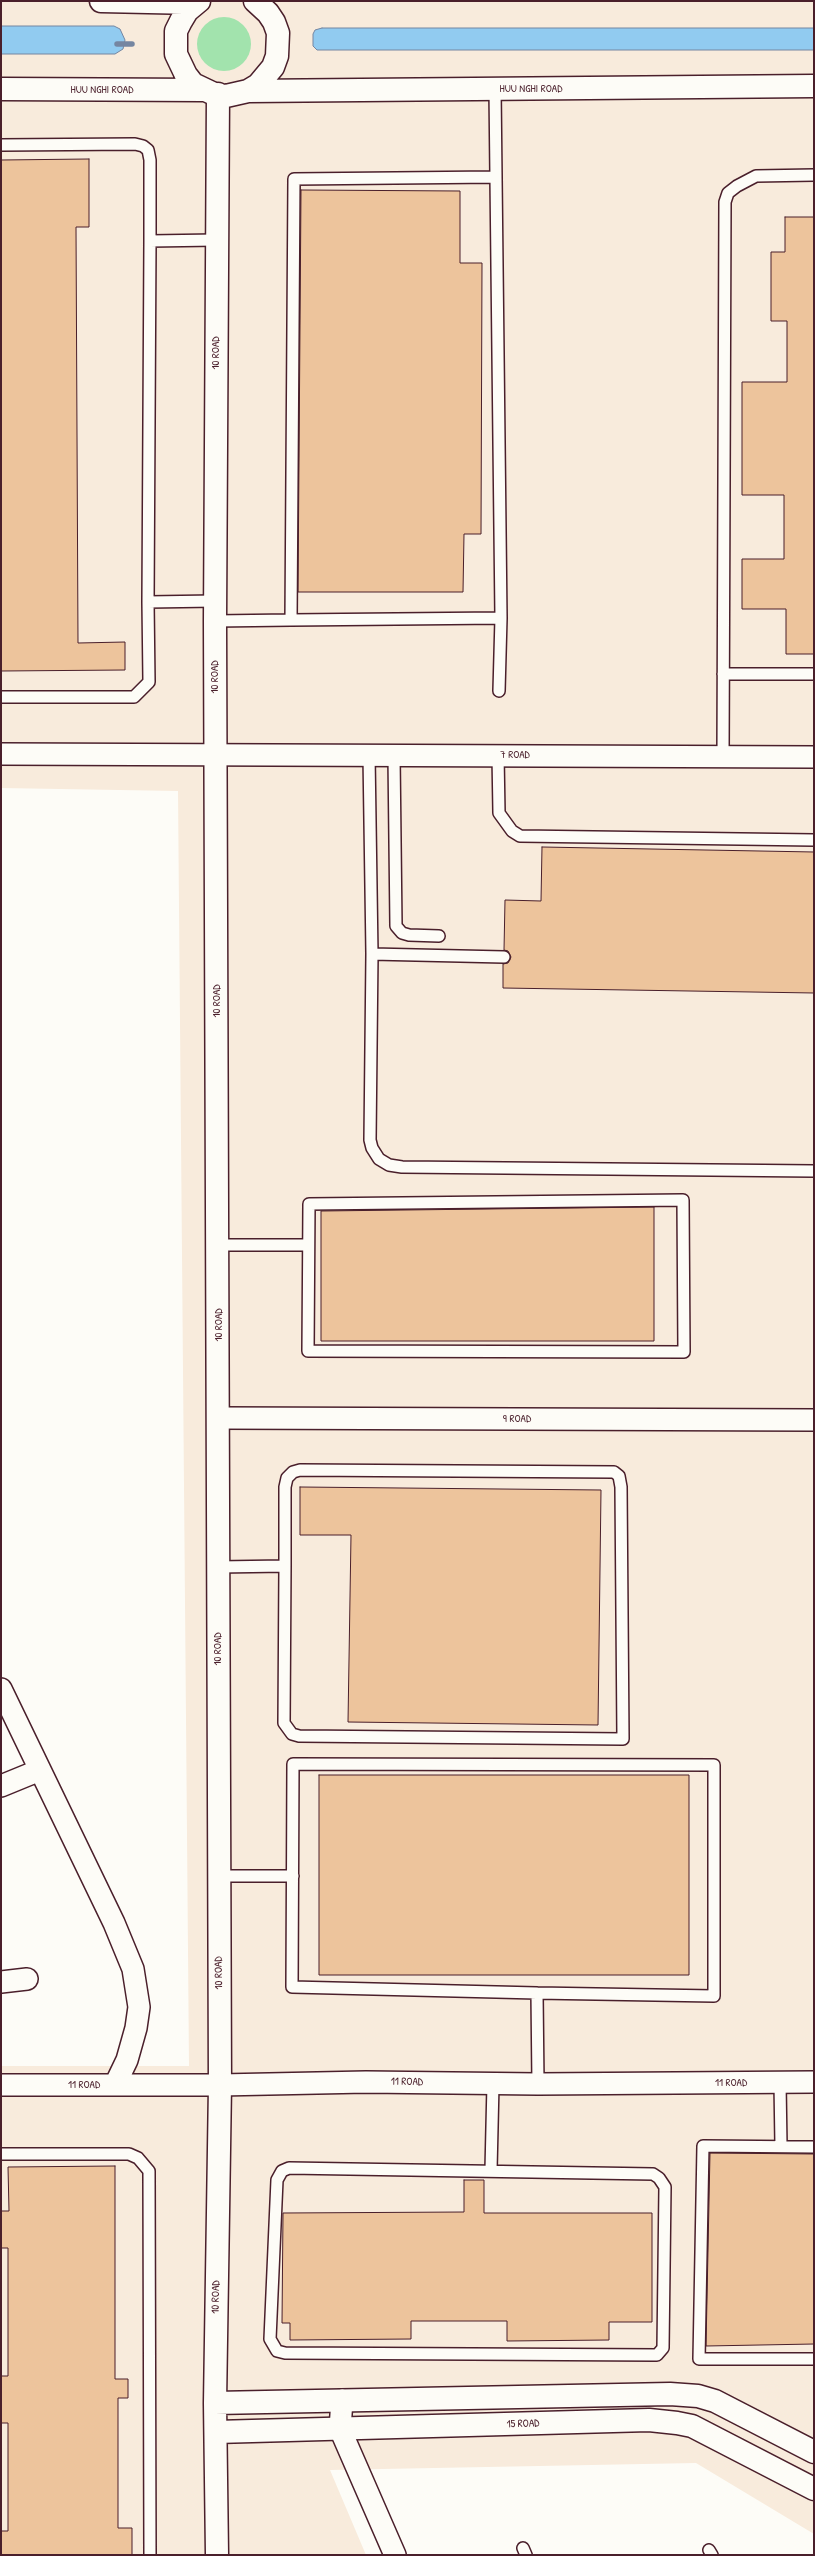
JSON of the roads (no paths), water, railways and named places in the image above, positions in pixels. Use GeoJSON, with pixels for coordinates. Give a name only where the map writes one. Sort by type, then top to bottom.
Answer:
{"type":"FeatureCollection","features":[{"type":"Feature","properties":{"kind":"street"},"geometry":{"type":"LineString","coordinates":[[101,1],[197,2]]}},
{"type":"Feature","properties":{"kind":"street"},"geometry":{"type":"LineString","coordinates":[[248,91],[258,85],[273,67],[279,45],[274,22],[268,12],[255,1]]}},
{"type":"Feature","properties":{"kind":"street"},"geometry":{"type":"LineString","coordinates":[[197,2],[187,11],[176,31],[176,54],[186,75],[211,92]]}},
{"type":"Feature","properties":{"kind":"street","name":"HUU NGHI ROAD"},"geometry":{"type":"LineString","coordinates":[[1,89],[211,92],[237,94],[248,91],[814,86]]}},
{"type":"Feature","properties":{"kind":"street","name":"10 ROAD"},"geometry":{"type":"LineString","coordinates":[[211,92],[216,240],[215,611],[219,1418],[218,1876],[220,2085],[215,2402],[217,2555]]}},
{"type":"Feature","properties":{"kind":"street","name":"7 ROAD"},"geometry":{"type":"LineString","coordinates":[[1,754],[814,757]]}},
{"type":"Feature","properties":{"kind":"street","name":"9 ROAD"},"geometry":{"type":"LineString","coordinates":[[219,1418],[814,1420]]}},
{"type":"Feature","properties":{"kind":"street"},"geometry":{"type":"LineString","coordinates":[[1,1689],[114,1923],[133,1969],[139,2007],[136,2028],[127,2060],[115,2086]]}},
{"type":"Feature","properties":{"kind":"street"},"geometry":{"type":"LineString","coordinates":[[1,1786],[40,1770]]}},
{"type":"Feature","properties":{"kind":"street"},"geometry":{"type":"LineString","coordinates":[[1,1982],[27,1980]]}},
{"type":"Feature","properties":{"kind":"street","name":"11 ROAD"},"geometry":{"type":"LineString","coordinates":[[1,2085],[115,2086],[366,2082],[493,2084],[814,2082]]}},
{"type":"Feature","properties":{"kind":"street"},"geometry":{"type":"LineString","coordinates":[[215,2402],[670,2394],[698,2396],[715,2401],[814,2452]]}},
{"type":"Feature","properties":{"kind":"street"},"geometry":{"type":"LineString","coordinates":[[342,2400],[340,2429],[395,2555]]}},
{"type":"Feature","properties":{"kind":"street","name":"15 ROAD"},"geometry":{"type":"LineString","coordinates":[[216,2432],[649,2420],[692,2426],[814,2489]]}},
{"type":"Feature","properties":{"kind":"lane"},"geometry":{"type":"LineString","coordinates":[[495,89],[501,618],[499,691]]}},
{"type":"Feature","properties":{"kind":"lane"},"geometry":{"type":"LineString","coordinates":[[1,145],[135,144],[143,146],[148,150],[150,160],[149,682],[134,697],[1,697]]}},
{"type":"Feature","properties":{"kind":"lane"},"geometry":{"type":"LineString","coordinates":[[723,756],[725,202],[728,193],[737,186],[756,176],[814,175]]}},
{"type":"Feature","properties":{"kind":"lane"},"geometry":{"type":"LineString","coordinates":[[291,620],[294,179],[496,177]]}},
{"type":"Feature","properties":{"kind":"lane"},"geometry":{"type":"LineString","coordinates":[[150,241],[216,240]]}},
{"type":"Feature","properties":{"kind":"lane"},"geometry":{"type":"LineString","coordinates":[[148,602],[291,620],[501,618]]}},
{"type":"Feature","properties":{"kind":"lane"},"geometry":{"type":"LineString","coordinates":[[723,674],[814,674]]}},
{"type":"Feature","properties":{"kind":"lane"},"geometry":{"type":"LineString","coordinates":[[369,755],[372,954],[370,1140],[372,1148],[379,1159],[389,1165],[402,1167],[814,1171]]}},
{"type":"Feature","properties":{"kind":"lane"},"geometry":{"type":"LineString","coordinates":[[498,755],[499,813],[512,831],[520,836],[814,840]]}},
{"type":"Feature","properties":{"kind":"lane"},"geometry":{"type":"LineString","coordinates":[[394,756],[396,926],[402,933],[409,935],[439,936]]}},
{"type":"Feature","properties":{"kind":"lane"},"geometry":{"type":"LineString","coordinates":[[372,954],[504,958]]}},
{"type":"Feature","properties":{"kind":"lane"},"geometry":{"type":"LineString","coordinates":[[683,1200],[684,1352],[308,1351],[308,1245],[309,1204],[683,1200]]}},
{"type":"Feature","properties":{"kind":"lane"},"geometry":{"type":"LineString","coordinates":[[218,1244],[308,1245]]}},
{"type":"Feature","properties":{"kind":"lane"},"geometry":{"type":"LineString","coordinates":[[340,1470],[614,1472],[619,1476],[621,1487],[623,1740],[299,1736],[292,1734],[284,1723],[285,1566],[285,1487],[287,1478],[293,1472],[340,1470]]}},
{"type":"Feature","properties":{"kind":"lane"},"geometry":{"type":"LineString","coordinates":[[218,1567],[285,1566]]}},
{"type":"Feature","properties":{"kind":"lane"},"geometry":{"type":"LineString","coordinates":[[293,1764],[714,1765],[714,1996],[537,1993],[292,1987],[293,1764]]}},
{"type":"Feature","properties":{"kind":"lane"},"geometry":{"type":"LineString","coordinates":[[218,1876],[293,1876]]}},
{"type":"Feature","properties":{"kind":"lane"},"geometry":{"type":"LineString","coordinates":[[537,1993],[538,2084]]}},
{"type":"Feature","properties":{"kind":"lane"},"geometry":{"type":"LineString","coordinates":[[780,2083],[781,2146]]}},
{"type":"Feature","properties":{"kind":"lane"},"geometry":{"type":"LineString","coordinates":[[491,2170],[493,2084]]}},
{"type":"Feature","properties":{"kind":"lane"},"geometry":{"type":"LineString","coordinates":[[814,2147],[703,2146],[699,2359],[814,2359]]}},
{"type":"Feature","properties":{"kind":"lane"},"geometry":{"type":"LineString","coordinates":[[1,2154],[130,2154],[138,2158],[149,2171],[150,2555]]}},
{"type":"Feature","properties":{"kind":"lane"},"geometry":{"type":"LineString","coordinates":[[289,2168],[491,2170],[653,2174],[660,2178],[665,2187],[663,2348],[661,2353],[649,2355],[285,2353],[277,2351],[272,2345],[270,2339],[278,2180],[282,2171],[289,2168]]}},
{"type":"Feature","properties":{"kind":"water"},"geometry":{"type":"Polygon","coordinates":[[[1,26],[114,26],[120,29],[125,40],[123,49],[115,54],[1,54],[1,26]]]}},
{"type":"Feature","properties":{"kind":"water"},"geometry":{"type":"Polygon","coordinates":[[[322,28],[814,28],[814,50],[317,50],[313,46],[313,34],[315,30],[322,28]]]}},
{"type":"Feature","properties":{"kind":"waterway"},"geometry":{"type":"LineString","coordinates":[[117,44],[132,44]]}}]}
